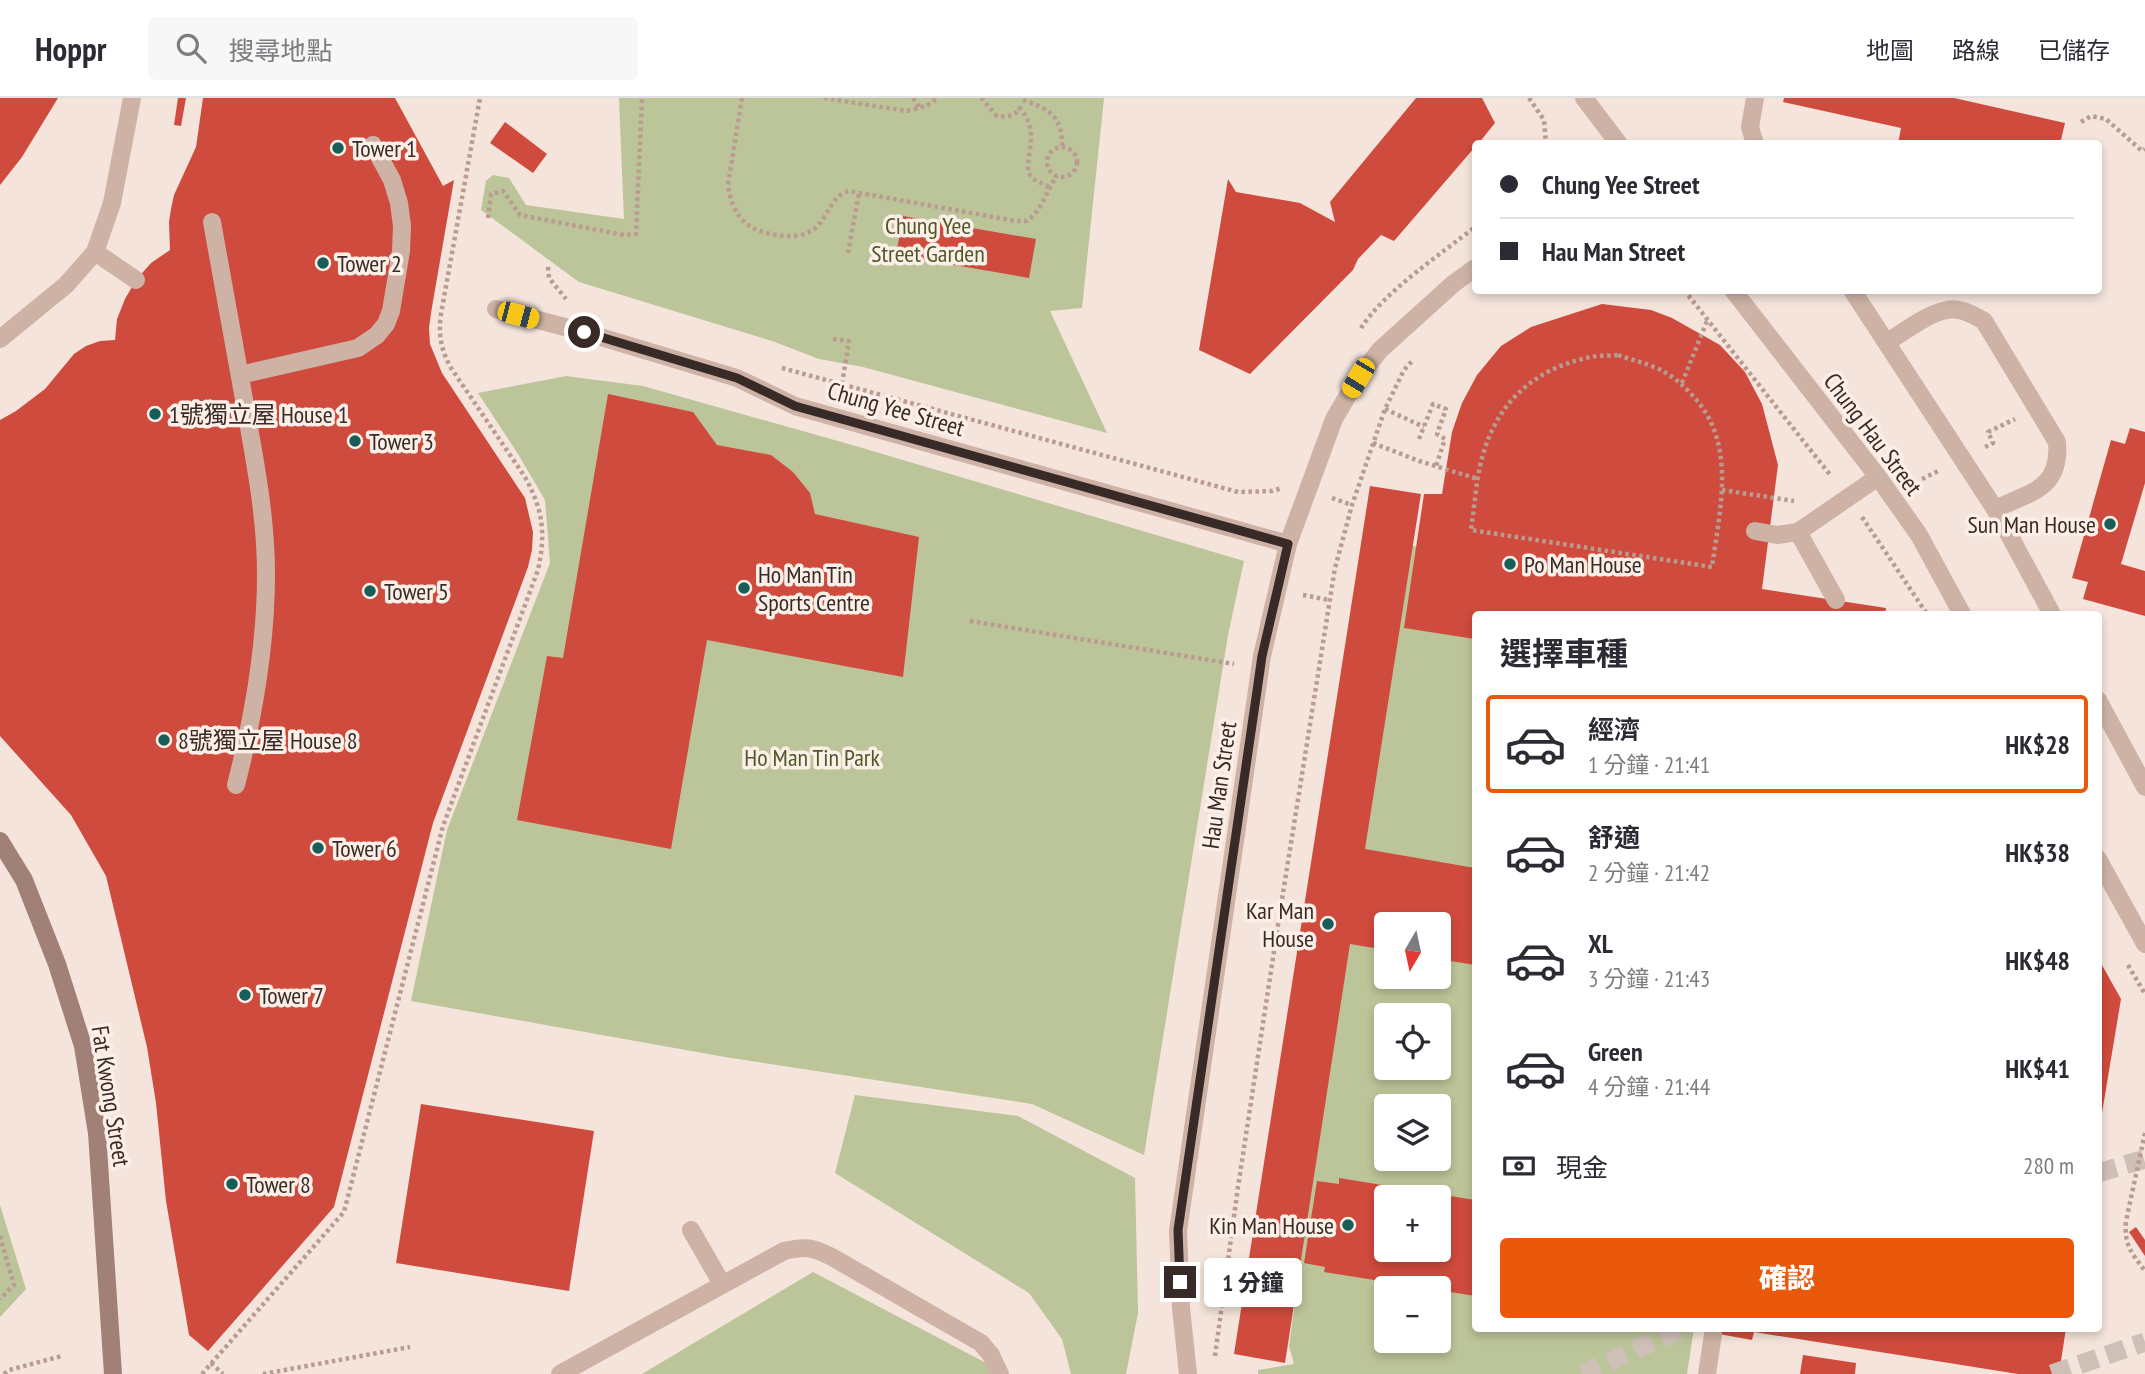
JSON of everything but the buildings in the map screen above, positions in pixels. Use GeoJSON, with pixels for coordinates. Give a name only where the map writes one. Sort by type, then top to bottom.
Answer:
{"type":"FeatureCollection","features":[{"type":"Feature","properties":{"kind":"main road","name":"Fat Kwong Street"},"geometry":{"type":"LineString","coordinates":[[0,841],[24,880],[57,964],[83,1046],[97,1133],[113,1374]]}},
{"type":"Feature","properties":{"kind":"street"},"geometry":{"type":"LineString","coordinates":[[0,339],[66,285],[95,252],[112,203],[132,98]]}},
{"type":"Feature","properties":{"kind":"street"},"geometry":{"type":"LineString","coordinates":[[1584,98],[1616,140]]}},
{"type":"Feature","properties":{"kind":"street"},"geometry":{"type":"LineString","coordinates":[[1754,140],[1750,127],[1755,98]]}},
{"type":"Feature","properties":{"kind":"street"},"geometry":{"type":"LineString","coordinates":[[240,375],[358,348],[377,335],[386,324],[391,311],[401,251],[402,226],[392,180],[373,145]]}},
{"type":"Feature","properties":{"kind":"street"},"geometry":{"type":"LineString","coordinates":[[212,222],[257,466],[264,519],[265,626],[259,680],[236,785]]}},
{"type":"Feature","properties":{"kind":"street"},"geometry":{"type":"LineString","coordinates":[[95,252],[136,280]]}},
{"type":"Feature","properties":{"kind":"street","name":"Hau Man Street"},"geometry":{"type":"LineString","coordinates":[[1188,1374],[1181,1308],[1178,1230],[1262,656],[1288,544],[1334,419],[1358,378],[1380,350],[1472,270]]}},
{"type":"Feature","properties":{"kind":"street","name":"Chung Hau Street"},"geometry":{"type":"LineString","coordinates":[[1736,294],[1878,477],[1919,535],[1960,611]]}},
{"type":"Feature","properties":{"kind":"street"},"geometry":{"type":"LineString","coordinates":[[1855,294],[1996,509],[2050,611]]}},
{"type":"Feature","properties":{"kind":"street","name":"Chung Yee Street"},"geometry":{"type":"LineString","coordinates":[[496,309],[584,332],[737,378],[795,406],[1288,544]]}},
{"type":"Feature","properties":{"kind":"street"},"geometry":{"type":"LineString","coordinates":[[1888,342],[1930,316],[1949,309],[1967,312],[1984,321],[2057,442],[2058,458],[2046,485],[1996,509]]}},
{"type":"Feature","properties":{"kind":"street"},"geometry":{"type":"LineString","coordinates":[[1755,531],[1777,535],[1798,532],[1878,477]]}},
{"type":"Feature","properties":{"kind":"street"},"geometry":{"type":"LineString","coordinates":[[1798,532],[1836,600]]}},
{"type":"Feature","properties":{"kind":"street"},"geometry":{"type":"LineString","coordinates":[[2102,707],[2145,787]]}},
{"type":"Feature","properties":{"kind":"street"},"geometry":{"type":"LineString","coordinates":[[2102,866],[2145,944]]}},
{"type":"Feature","properties":{"kind":"street"},"geometry":{"type":"LineString","coordinates":[[691,1230],[722,1284]]}},
{"type":"Feature","properties":{"kind":"street"},"geometry":{"type":"LineString","coordinates":[[560,1374],[784,1251],[801,1247],[815,1249],[981,1343],[991,1355],[1000,1374]]}},
{"type":"Feature","properties":{"kind":"street"},"geometry":{"type":"LineString","coordinates":[[1707,1374],[1713,1334]]}},
{"type":"Feature","properties":{"kind":"path"},"geometry":{"type":"LineString","coordinates":[[202,1374],[344,1212],[443,826],[538,570],[543,531],[534,494],[451,368],[440,342],[441,314],[480,98]]}},
{"type":"Feature","properties":{"kind":"path"},"geometry":{"type":"LineString","coordinates":[[488,218],[491,194],[503,191],[520,215],[624,235],[636,234],[642,98]]}},
{"type":"Feature","properties":{"kind":"path"},"geometry":{"type":"LineString","coordinates":[[742,98],[728,185],[737,213],[748,226],[760,232],[788,237],[813,230],[834,201],[842,193],[849,191],[1027,221],[1039,210],[1057,176]]}},
{"type":"Feature","properties":{"kind":"path"},"geometry":{"type":"LineString","coordinates":[[824,98],[907,111],[920,108],[937,98]]}},
{"type":"Feature","properties":{"kind":"path"},"geometry":{"type":"LineString","coordinates":[[913,98],[920,108]]}},
{"type":"Feature","properties":{"kind":"path"},"geometry":{"type":"LineString","coordinates":[[981,98],[997,116],[1009,117],[1018,110],[1024,99],[1050,112],[1058,121],[1062,132],[1062,148]]}},
{"type":"Feature","properties":{"kind":"path"},"geometry":{"type":"LineString","coordinates":[[1530,98],[1544,120],[1546,140]]}},
{"type":"Feature","properties":{"kind":"path"},"geometry":{"type":"LineString","coordinates":[[1019,107],[1029,119],[1032,136],[1028,172],[1033,179],[1049,187]]}},
{"type":"Feature","properties":{"kind":"path"},"geometry":{"type":"LineString","coordinates":[[2081,122],[2091,116],[2106,118],[2142,151],[2145,149]]}},
{"type":"Feature","properties":{"kind":"path"},"geometry":{"type":"LineString","coordinates":[[1062,148],[1073,152],[1077,161],[1067,177],[1057,176],[1049,170],[1046,161],[1054,149],[1062,148]]}},
{"type":"Feature","properties":{"kind":"path"},"geometry":{"type":"LineString","coordinates":[[848,253],[859,193]]}},
{"type":"Feature","properties":{"kind":"path"},"geometry":{"type":"LineString","coordinates":[[1354,338],[1369,316],[1472,229]]}},
{"type":"Feature","properties":{"kind":"path"},"geometry":{"type":"LineString","coordinates":[[548,267],[549,278],[575,309]]}},
{"type":"Feature","properties":{"kind":"path"},"geometry":{"type":"LineString","coordinates":[[1687,294],[1848,497],[1925,611]]}},
{"type":"Feature","properties":{"kind":"path"},"geometry":{"type":"LineString","coordinates":[[1682,383],[1707,321]]}},
{"type":"Feature","properties":{"kind":"path"},"geometry":{"type":"LineString","coordinates":[[833,339],[849,341],[842,384]]}},
{"type":"Feature","properties":{"kind":"path"},"geometry":{"type":"LineString","coordinates":[[1215,1362],[1216,1339],[1273,953],[1335,568],[1352,505],[1385,409],[1404,370],[1419,352]]}},
{"type":"Feature","properties":{"kind":"path"},"geometry":{"type":"LineString","coordinates":[[1618,355],[1659,369],[1682,383],[1702,405],[1714,427],[1722,454],[1722,490],[1713,567],[1471,530],[1484,450],[1512,399],[1529,382],[1587,357],[1618,355]]}},
{"type":"Feature","properties":{"kind":"path"},"geometry":{"type":"LineString","coordinates":[[775,366],[1238,492],[1272,491],[1283,488],[1288,483]]}},
{"type":"Feature","properties":{"kind":"path"},"geometry":{"type":"LineString","coordinates":[[1419,439],[1433,404],[1446,409],[1437,434],[1445,439],[1436,466]]}},
{"type":"Feature","properties":{"kind":"path"},"geometry":{"type":"LineString","coordinates":[[1385,409],[1424,427]]}},
{"type":"Feature","properties":{"kind":"path"},"geometry":{"type":"LineString","coordinates":[[1373,443],[1478,478]]}},
{"type":"Feature","properties":{"kind":"path"},"geometry":{"type":"LineString","coordinates":[[1722,490],[1806,502]]}},
{"type":"Feature","properties":{"kind":"path"},"geometry":{"type":"LineString","coordinates":[[970,621],[1238,664]]}},
{"type":"Feature","properties":{"kind":"path"},"geometry":{"type":"LineString","coordinates":[[2145,1133],[2125,1233],[2131,1252],[2145,1271]]}},
{"type":"Feature","properties":{"kind":"path"},"geometry":{"type":"LineString","coordinates":[[0,1236],[14,1285],[0,1299]]}},
{"type":"Feature","properties":{"kind":"path"},"geometry":{"type":"LineString","coordinates":[[263,1374],[410,1347]]}},
{"type":"Feature","properties":{"kind":"path"},"geometry":{"type":"LineString","coordinates":[[4,1374],[9,1370],[62,1356]]}},
{"type":"Feature","properties":{"kind":"path"},"geometry":{"type":"LineString","coordinates":[[211,1363],[223,1374]]}},
{"type":"Feature","properties":{"kind":"green space","name":"Chung Yee Street Garden"},"geometry":{"type":"Polygon","coordinates":[[[619,98],[1104,98],[1082,308],[1050,311],[1107,433],[863,367],[819,359],[772,341],[579,282],[481,210],[486,181],[493,175],[509,178],[526,205],[624,219],[619,98]]]}},
{"type":"Feature","properties":{"kind":"green space","name":"Ho Man Tin Park"},"geometry":{"type":"Polygon","coordinates":[[[566,376],[643,386],[1244,561],[1228,635],[1144,1155],[1032,1104],[725,1057],[411,1001],[447,830],[550,563],[545,500],[478,393],[566,376]]]}},
{"type":"Feature","properties":{"kind":"green space"},"geometry":{"type":"Polygon","coordinates":[[[1400,544],[1807,606],[1806,611],[1472,611],[1472,1332],[1693,1332],[1687,1374],[1258,1374],[1258,1370],[1294,1364],[1289,1346],[1400,544]]]}},
{"type":"Feature","properties":{"kind":"green space"},"geometry":{"type":"Polygon","coordinates":[[[855,1095],[1018,1116],[1135,1178],[1138,1313],[1126,1374],[1071,1374],[1062,1339],[1029,1293],[835,1173],[855,1095]]]}},
{"type":"Feature","properties":{"kind":"green space"},"geometry":{"type":"Polygon","coordinates":[[[0,1205],[26,1289],[0,1317],[0,1205]]]}},
{"type":"Feature","properties":{"kind":"green space"},"geometry":{"type":"Polygon","coordinates":[[[813,1272],[990,1365],[992,1374],[642,1374],[813,1272]]]}},
{"type":"Feature","properties":{"kind":"tunnel"},"geometry":{"type":"LineString","coordinates":[[2102,1172],[2145,1159]]}},
{"type":"Feature","properties":{"kind":"tunnel"},"geometry":{"type":"LineString","coordinates":[[1582,1374],[1674,1332]]}},
{"type":"Feature","properties":{"kind":"tunnel"},"geometry":{"type":"LineString","coordinates":[[2052,1374],[2145,1342]]}},
{"type":"Feature","properties":{"kind":"place","name":"Tower 1"},"geometry":{"type":"Point","coordinates":[338,148]}},
{"type":"Feature","properties":{"kind":"place","name":"Tower 2"},"geometry":{"type":"Point","coordinates":[323,263]}},
{"type":"Feature","properties":{"kind":"place","name":"1號獨立屋 House 1"},"geometry":{"type":"Point","coordinates":[155,414]}},
{"type":"Feature","properties":{"kind":"place","name":"Tower 3"},"geometry":{"type":"Point","coordinates":[355,441]}},
{"type":"Feature","properties":{"kind":"place","name":"Sun Man House"},"geometry":{"type":"Point","coordinates":[2110,524]}},
{"type":"Feature","properties":{"kind":"place","name":"Po Man House"},"geometry":{"type":"Point","coordinates":[1510,564]}},
{"type":"Feature","properties":{"kind":"place","name":"Ho Man Tin Sports Centre"},"geometry":{"type":"Point","coordinates":[744,588]}},
{"type":"Feature","properties":{"kind":"place","name":"Tower 5"},"geometry":{"type":"Point","coordinates":[370,591]}},
{"type":"Feature","properties":{"kind":"place","name":"8號獨立屋 House 8"},"geometry":{"type":"Point","coordinates":[164,740]}},
{"type":"Feature","properties":{"kind":"place","name":"Tower 6"},"geometry":{"type":"Point","coordinates":[318,848]}},
{"type":"Feature","properties":{"kind":"place","name":"Kar Man House"},"geometry":{"type":"Point","coordinates":[1328,924]}},
{"type":"Feature","properties":{"kind":"place","name":"Tower 7"},"geometry":{"type":"Point","coordinates":[245,995]}},
{"type":"Feature","properties":{"kind":"place","name":"Tower 8"},"geometry":{"type":"Point","coordinates":[232,1184]}},
{"type":"Feature","properties":{"kind":"place","name":"Kin Man House"},"geometry":{"type":"Point","coordinates":[1348,1225]}},
{"type":"Feature","properties":{"kind":"route"},"geometry":{"type":"LineString","coordinates":[[584,332],[737,378],[795,406],[1288,544],[1262,656],[1178,1230],[1180,1282]]}}]}
